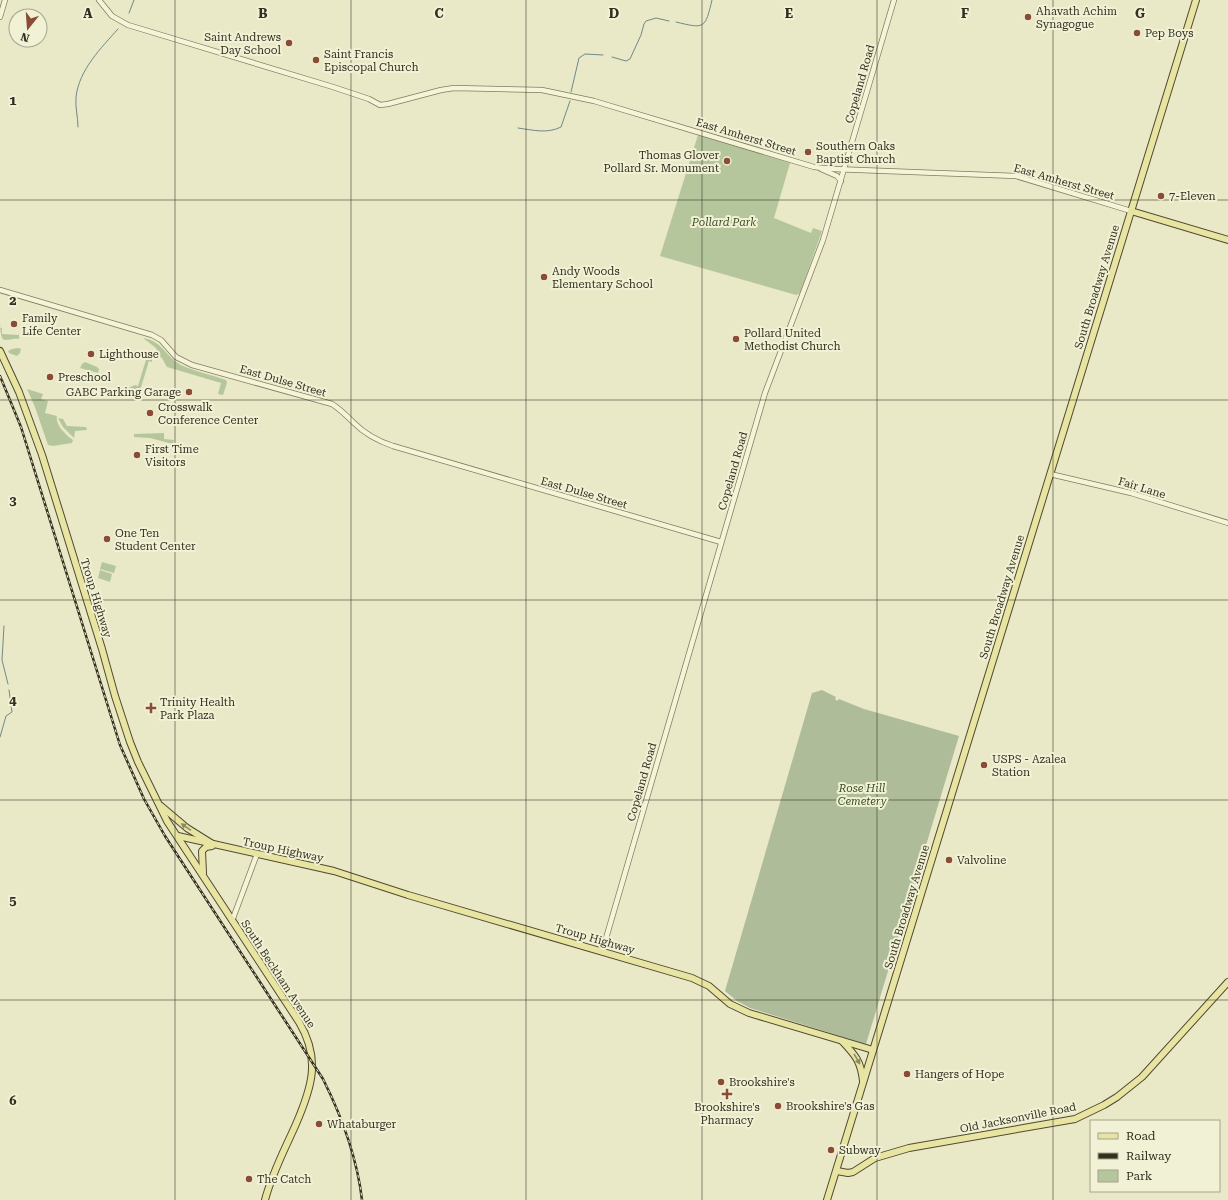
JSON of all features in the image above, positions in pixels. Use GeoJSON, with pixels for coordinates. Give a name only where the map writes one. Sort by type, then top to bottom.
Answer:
{"type":"FeatureCollection","features":[{"type":"Feature","properties":{"kind":"main road","name":"South Broadway Avenue"},"geometry":{"type":"LineString","coordinates":[[827,1200],[1196,0]]}},
{"type":"Feature","properties":{"kind":"main road"},"geometry":{"type":"LineString","coordinates":[[1131,211],[1228,240]]}},
{"type":"Feature","properties":{"kind":"main road","name":"Troup Highway"},"geometry":{"type":"LineString","coordinates":[[0,351],[19,392],[42,454],[130,742],[158,804],[167,821],[178,836],[216,846],[334,871],[697,980],[714,990],[730,1004],[749,1013],[874,1050]]}},
{"type":"Feature","properties":{"kind":"main road"},"geometry":{"type":"LineString","coordinates":[[158,804],[182,824],[216,846]]}},
{"type":"Feature","properties":{"kind":"main road","name":"South Beckham Avenue"},"geometry":{"type":"LineString","coordinates":[[178,836],[301,1026],[309,1044],[312,1056],[312,1072],[309,1091],[274,1173],[266,1198]]}},
{"type":"Feature","properties":{"kind":"main road"},"geometry":{"type":"LineString","coordinates":[[203,875],[202,851],[206,847],[216,846]]}},
{"type":"Feature","properties":{"kind":"main road","name":"Old Jacksonville Road"},"geometry":{"type":"LineString","coordinates":[[837,1171],[848,1173],[853,1172],[875,1158],[909,1148],[1075,1119],[1091,1112],[1117,1097],[1142,1077],[1228,982]]}},
{"type":"Feature","properties":{"kind":"main road"},"geometry":{"type":"LineString","coordinates":[[841,1040],[860,1063],[863,1084]]}},
{"type":"Feature","properties":{"kind":"street"},"geometry":{"type":"LineString","coordinates":[[0,17],[5,0]]}},
{"type":"Feature","properties":{"kind":"street","name":"East Amherst Street"},"geometry":{"type":"LineString","coordinates":[[99,0],[112,16],[128,25],[333,87],[369,99],[380,105],[454,88],[542,90],[631,112],[818,168],[1016,176],[1131,211]]}},
{"type":"Feature","properties":{"kind":"street","name":"Copeland Road"},"geometry":{"type":"LineString","coordinates":[[602,952],[766,388],[821,248],[894,0]]}},
{"type":"Feature","properties":{"kind":"street"},"geometry":{"type":"LineString","coordinates":[[818,168],[837,176],[841,181]]}},
{"type":"Feature","properties":{"kind":"street","name":"East Dulse Street"},"geometry":{"type":"LineString","coordinates":[[0,290],[152,335],[161,340],[176,357],[192,365],[332,404],[371,436],[392,446],[721,542]]}},
{"type":"Feature","properties":{"kind":"street","name":"Fair Lane"},"geometry":{"type":"LineString","coordinates":[[1050,474],[1131,493],[1228,523]]}},
{"type":"Feature","properties":{"kind":"street"},"geometry":{"type":"LineString","coordinates":[[232,921],[257,854]]}},
{"type":"Feature","properties":{"kind":"green space","name":"Pollard Park"},"geometry":{"type":"Polygon","coordinates":[[[698,135],[790,163],[774,218],[811,233],[813,228],[822,231],[800,293],[796,295],[660,256],[698,135]]]}},
{"type":"Feature","properties":{"kind":"green space"},"geometry":{"type":"Polygon","coordinates":[[[0,328],[2,328],[2,334],[19,335],[19,339],[3,339],[0,328]]]}},
{"type":"Feature","properties":{"kind":"green space"},"geometry":{"type":"Polygon","coordinates":[[[143,338],[160,346],[177,363],[226,380],[227,383],[223,395],[218,394],[221,383],[167,367],[156,348],[143,338]]]}},
{"type":"Feature","properties":{"kind":"green space"},"geometry":{"type":"Polygon","coordinates":[[[12,349],[21,349],[17,356],[9,353],[8,351],[12,349]]]}},
{"type":"Feature","properties":{"kind":"green space"},"geometry":{"type":"Polygon","coordinates":[[[149,350],[152,355],[152,362],[149,361],[139,394],[130,395],[127,393],[128,388],[135,385],[138,386],[149,350]]]}},
{"type":"Feature","properties":{"kind":"green space"},"geometry":{"type":"Polygon","coordinates":[[[85,362],[97,367],[99,369],[98,373],[80,368],[85,362]]]}},
{"type":"Feature","properties":{"kind":"green space"},"geometry":{"type":"Polygon","coordinates":[[[27,389],[43,394],[41,399],[48,401],[45,413],[57,416],[59,426],[64,433],[73,440],[72,443],[53,446],[48,445],[27,389]]]}},
{"type":"Feature","properties":{"kind":"green space"},"geometry":{"type":"Polygon","coordinates":[[[58,418],[63,419],[67,426],[86,427],[87,430],[75,431],[74,438],[63,427],[58,418]]]}},
{"type":"Feature","properties":{"kind":"green space"},"geometry":{"type":"Polygon","coordinates":[[[164,433],[164,439],[174,440],[173,444],[150,438],[134,437],[134,434],[164,433]]]}},
{"type":"Feature","properties":{"kind":"green space"},"geometry":{"type":"Polygon","coordinates":[[[102,562],[116,566],[114,573],[100,569],[102,562]]]}},
{"type":"Feature","properties":{"kind":"green space"},"geometry":{"type":"Polygon","coordinates":[[[100,570],[112,574],[110,582],[98,578],[100,570]]]}},
{"type":"Feature","properties":{"kind":"green space","name":"Rose Hill Cemetery"},"geometry":{"type":"Polygon","coordinates":[[[822,690],[836,697],[835,699],[837,701],[839,699],[864,709],[959,736],[866,1044],[750,1008],[737,1001],[725,991],[812,693],[822,690]]]}},
{"type":"Feature","properties":{"kind":"waterway"},"geometry":{"type":"LineString","coordinates":[[129,13],[134,0]]}},
{"type":"Feature","properties":{"kind":"waterway"},"geometry":{"type":"LineString","coordinates":[[676,22],[693,26],[702,24],[708,17],[712,0]]}},
{"type":"Feature","properties":{"kind":"waterway"},"geometry":{"type":"LineString","coordinates":[[612,57],[626,61],[630,59],[646,21],[656,18],[669,21]]}},
{"type":"Feature","properties":{"kind":"waterway"},"geometry":{"type":"LineString","coordinates":[[78,127],[76,97],[81,78],[92,60],[118,29]]}},
{"type":"Feature","properties":{"kind":"waterway"},"geometry":{"type":"LineString","coordinates":[[571,92],[579,58],[585,54],[603,55]]}},
{"type":"Feature","properties":{"kind":"waterway"},"geometry":{"type":"LineString","coordinates":[[518,128],[545,131],[561,127],[570,101]]}},
{"type":"Feature","properties":{"kind":"waterway"},"geometry":{"type":"LineString","coordinates":[[4,626],[2,660],[8,684]]}},
{"type":"Feature","properties":{"kind":"waterway"},"geometry":{"type":"LineString","coordinates":[[0,737],[6,716],[12,712],[9,690]]}},
{"type":"Feature","properties":{"kind":"railway"},"geometry":{"type":"LineString","coordinates":[[0,376],[21,427],[120,745],[144,799],[165,836],[323,1079],[348,1138],[360,1184],[362,1200]]}},
{"type":"Feature","properties":{"kind":"place","name":"Ahavath Achim Synagogue"},"geometry":{"type":"Point","coordinates":[1028,17]}},
{"type":"Feature","properties":{"kind":"place","name":"Pep Boys"},"geometry":{"type":"Point","coordinates":[1137,33]}},
{"type":"Feature","properties":{"kind":"place","name":"Saint Andrews Day School"},"geometry":{"type":"Point","coordinates":[289,43]}},
{"type":"Feature","properties":{"kind":"place","name":"Saint Francis Episcopal Church"},"geometry":{"type":"Point","coordinates":[316,60]}},
{"type":"Feature","properties":{"kind":"place","name":"Southern Oaks Baptist Church"},"geometry":{"type":"Point","coordinates":[808,152]}},
{"type":"Feature","properties":{"kind":"place","name":"Thomas Glover Pollard Sr. Monument"},"geometry":{"type":"Point","coordinates":[727,161]}},
{"type":"Feature","properties":{"kind":"place","name":"7-Eleven"},"geometry":{"type":"Point","coordinates":[1161,196]}},
{"type":"Feature","properties":{"kind":"place","name":"Andy Woods Elementary School"},"geometry":{"type":"Point","coordinates":[544,277]}},
{"type":"Feature","properties":{"kind":"place","name":"Family Life Center"},"geometry":{"type":"Point","coordinates":[14,324]}},
{"type":"Feature","properties":{"kind":"place","name":"Pollard United Methodist Church"},"geometry":{"type":"Point","coordinates":[736,339]}},
{"type":"Feature","properties":{"kind":"place","name":"Lighthouse"},"geometry":{"type":"Point","coordinates":[91,354]}},
{"type":"Feature","properties":{"kind":"place","name":"Preschool"},"geometry":{"type":"Point","coordinates":[50,377]}},
{"type":"Feature","properties":{"kind":"place","name":"GABC Parking Garage"},"geometry":{"type":"Point","coordinates":[189,392]}},
{"type":"Feature","properties":{"kind":"place","name":"Crosswalk Conference Center"},"geometry":{"type":"Point","coordinates":[150,413]}},
{"type":"Feature","properties":{"kind":"place","name":"First Time Visitors"},"geometry":{"type":"Point","coordinates":[137,455]}},
{"type":"Feature","properties":{"kind":"place","name":"One Ten Student Center"},"geometry":{"type":"Point","coordinates":[107,539]}},
{"type":"Feature","properties":{"kind":"place","name":"Trinity Health Park Plaza"},"geometry":{"type":"Point","coordinates":[151,708]}},
{"type":"Feature","properties":{"kind":"place","name":"USPS - Azalea Station"},"geometry":{"type":"Point","coordinates":[984,765]}},
{"type":"Feature","properties":{"kind":"place","name":"Valvoline"},"geometry":{"type":"Point","coordinates":[949,860]}},
{"type":"Feature","properties":{"kind":"place","name":"Hangers of Hope"},"geometry":{"type":"Point","coordinates":[907,1074]}},
{"type":"Feature","properties":{"kind":"place","name":"Brookshire's"},"geometry":{"type":"Point","coordinates":[721,1082]}},
{"type":"Feature","properties":{"kind":"place","name":"Brookshire's Pharmacy"},"geometry":{"type":"Point","coordinates":[727,1094]}},
{"type":"Feature","properties":{"kind":"place","name":"Brookshire's Gas"},"geometry":{"type":"Point","coordinates":[778,1106]}},
{"type":"Feature","properties":{"kind":"place","name":"Whataburger"},"geometry":{"type":"Point","coordinates":[319,1124]}},
{"type":"Feature","properties":{"kind":"place","name":"Subway"},"geometry":{"type":"Point","coordinates":[831,1150]}},
{"type":"Feature","properties":{"kind":"place","name":"The Catch"},"geometry":{"type":"Point","coordinates":[249,1179]}}]}
